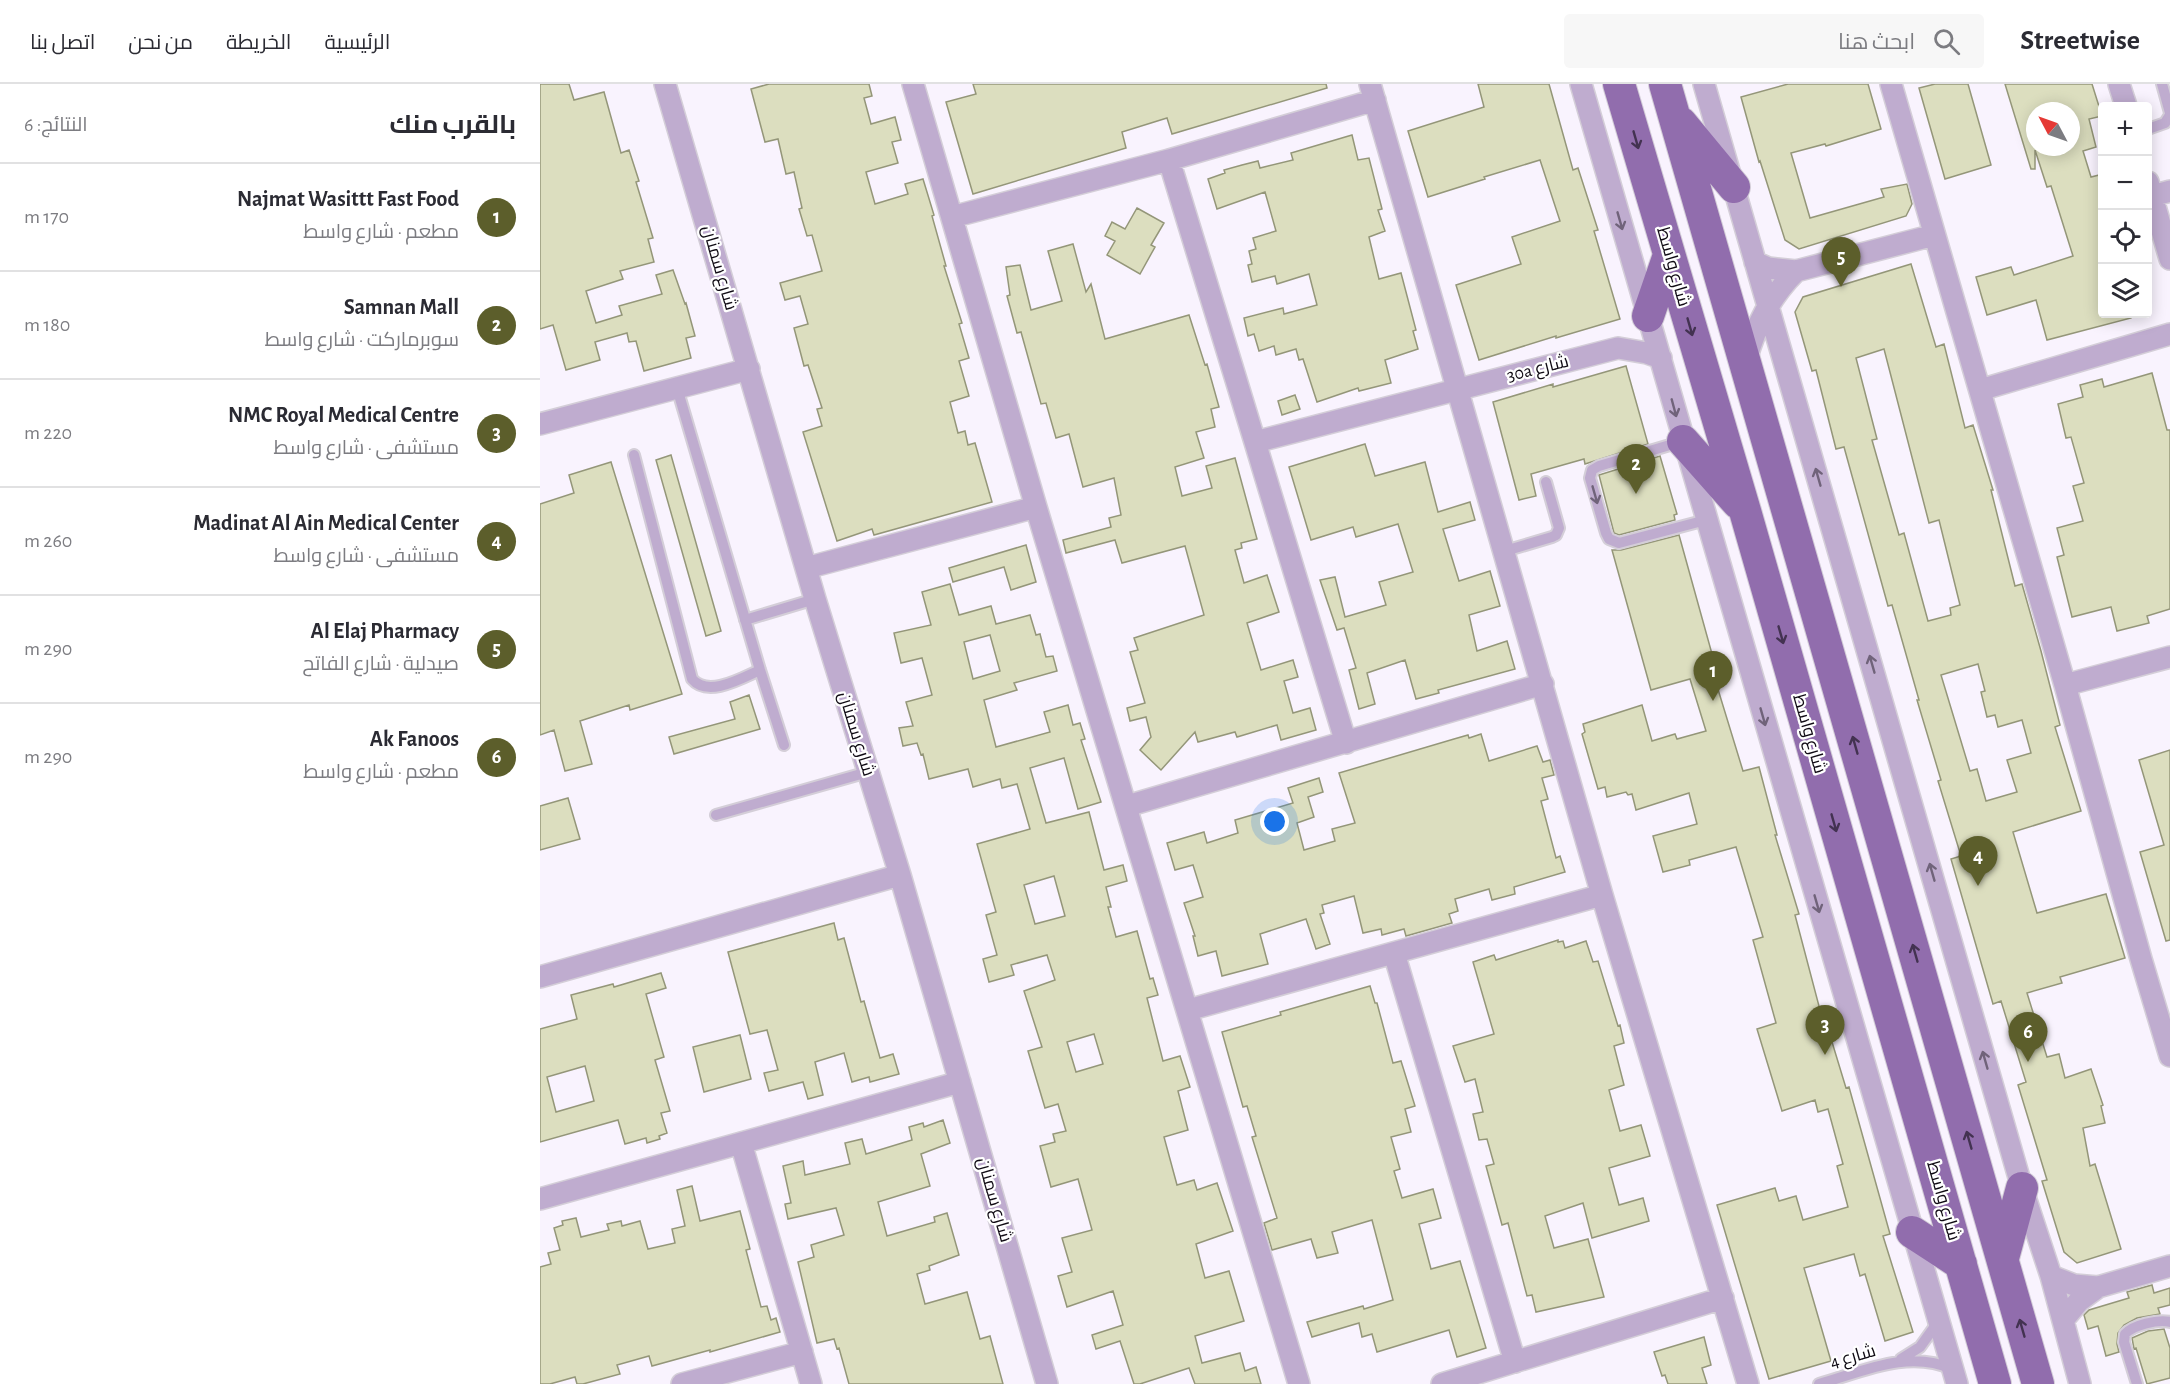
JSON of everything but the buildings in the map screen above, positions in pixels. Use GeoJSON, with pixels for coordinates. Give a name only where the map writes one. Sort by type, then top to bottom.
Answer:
{"type":"FeatureCollection","features":[{"type":"Feature","properties":{"kind":"main road","name":"شارع واسط"},"geometry":{"type":"LineString","coordinates":[[1619,84],[1745,511],[1995,1384]]}},
{"type":"Feature","properties":{"kind":"main road"},"geometry":{"type":"LineString","coordinates":[[1644,84],[1674,183],[1689,208],[1705,225]]}},
{"type":"Feature","properties":{"kind":"main road"},"geometry":{"type":"LineString","coordinates":[[1669,99],[2038,1384]]}},
{"type":"Feature","properties":{"kind":"main road"},"geometry":{"type":"LineString","coordinates":[[1669,99],[1734,187]]}},
{"type":"Feature","properties":{"kind":"main road"},"geometry":{"type":"LineString","coordinates":[[1648,316],[1669,255]]}},
{"type":"Feature","properties":{"kind":"main road"},"geometry":{"type":"LineString","coordinates":[[1723,438],[1741,451],[1753,469],[1789,596],[1792,600],[1803,601],[1811,593]]}},
{"type":"Feature","properties":{"kind":"main road"},"geometry":{"type":"LineString","coordinates":[[1683,441],[1745,511]]}},
{"type":"Feature","properties":{"kind":"main road"},"geometry":{"type":"LineString","coordinates":[[2003,1259],[2022,1188]]}},
{"type":"Feature","properties":{"kind":"main road"},"geometry":{"type":"LineString","coordinates":[[1912,1232],[1961,1264]]}},
{"type":"Feature","properties":{"kind":"street","name":"شارع سمنان"},"geometry":{"type":"LineString","coordinates":[[665,84],[815,599],[900,875],[1047,1384]]}},
{"type":"Feature","properties":{"kind":"street"},"geometry":{"type":"LineString","coordinates":[[913,84],[1036,507],[1299,1384]]}},
{"type":"Feature","properties":{"kind":"street"},"geometry":{"type":"LineString","coordinates":[[1581,84],[1955,1376]]}},
{"type":"Feature","properties":{"kind":"street"},"geometry":{"type":"LineString","coordinates":[[1704,84],[2022,1188],[2064,1320],[2080,1384]]}},
{"type":"Feature","properties":{"kind":"street"},"geometry":{"type":"LineString","coordinates":[[1891,84],[2170,1056]]}},
{"type":"Feature","properties":{"kind":"street"},"geometry":{"type":"LineString","coordinates":[[2119,84],[2125,102]]}},
{"type":"Feature","properties":{"kind":"street"},"geometry":{"type":"LineString","coordinates":[[952,217],[1169,160],[1373,92],[1602,894],[1748,1384]]}},
{"type":"Feature","properties":{"kind":"street"},"geometry":{"type":"LineString","coordinates":[[1169,160],[1346,743]]}},
{"type":"Feature","properties":{"kind":"street"},"geometry":{"type":"LineString","coordinates":[[2156,189],[2170,259]]}},
{"type":"Feature","properties":{"kind":"street"},"geometry":{"type":"LineString","coordinates":[[1755,261],[1768,268],[1796,271],[1934,235]]}},
{"type":"Feature","properties":{"kind":"street"},"geometry":{"type":"LineString","coordinates":[[1745,363],[1756,327],[1768,304],[1796,271]]}},
{"type":"Feature","properties":{"kind":"street"},"geometry":{"type":"LineString","coordinates":[[1618,348],[1648,316]]}},
{"type":"Feature","properties":{"kind":"street"},"geometry":{"type":"LineString","coordinates":[[1980,390],[2170,334]]}},
{"type":"Feature","properties":{"kind":"street","name":"30a شارع"},"geometry":{"type":"LineString","coordinates":[[1255,442],[1618,348],[1640,351],[1661,358]]}},
{"type":"Feature","properties":{"kind":"street"},"geometry":{"type":"LineString","coordinates":[[540,424],[749,369]]}},
{"type":"Feature","properties":{"kind":"street"},"geometry":{"type":"LineString","coordinates":[[806,568],[1036,507]]}},
{"type":"Feature","properties":{"kind":"street"},"geometry":{"type":"LineString","coordinates":[[2065,685],[2170,657]]}},
{"type":"Feature","properties":{"kind":"street"},"geometry":{"type":"LineString","coordinates":[[1127,806],[1543,684]]}},
{"type":"Feature","properties":{"kind":"street"},"geometry":{"type":"LineString","coordinates":[[540,977],[900,875]]}},
{"type":"Feature","properties":{"kind":"street"},"geometry":{"type":"LineString","coordinates":[[1188,1011],[1602,894]]}},
{"type":"Feature","properties":{"kind":"street"},"geometry":{"type":"LineString","coordinates":[[1394,953],[1515,1362]]}},
{"type":"Feature","properties":{"kind":"street"},"geometry":{"type":"LineString","coordinates":[[540,1199],[960,1082]]}},
{"type":"Feature","properties":{"kind":"street"},"geometry":{"type":"LineString","coordinates":[[741,1143],[811,1384]]}},
{"type":"Feature","properties":{"kind":"street"},"geometry":{"type":"LineString","coordinates":[[2064,1320],[2079,1301],[2098,1287],[2170,1266]]}},
{"type":"Feature","properties":{"kind":"street"},"geometry":{"type":"LineString","coordinates":[[2051,1276],[2074,1285],[2098,1287]]}},
{"type":"Feature","properties":{"kind":"street"},"geometry":{"type":"LineString","coordinates":[[1442,1384],[1723,1298]]}},
{"type":"Feature","properties":{"kind":"street"},"geometry":{"type":"LineString","coordinates":[[682,1384],[802,1352]]}},
{"type":"Feature","properties":{"kind":"lane"},"geometry":{"type":"LineString","coordinates":[[2152,128],[2165,123],[2170,117],[2162,84]]}},
{"type":"Feature","properties":{"kind":"lane"},"geometry":{"type":"LineString","coordinates":[[677,388],[784,746]]}},
{"type":"Feature","properties":{"kind":"lane"},"geometry":{"type":"LineString","coordinates":[[1683,441],[1599,465],[1592,470],[1591,481],[1606,533],[1612,542],[1619,543],[1706,520]]}},
{"type":"Feature","properties":{"kind":"lane"},"geometry":{"type":"LineString","coordinates":[[634,455],[692,679],[701,687],[707,688],[738,680],[760,670]]}},
{"type":"Feature","properties":{"kind":"lane"},"geometry":{"type":"LineString","coordinates":[[1505,551],[1552,537],[1558,532],[1546,482]]}},
{"type":"Feature","properties":{"kind":"lane"},"geometry":{"type":"LineString","coordinates":[[745,620],[815,599]]}},
{"type":"Feature","properties":{"kind":"lane"},"geometry":{"type":"LineString","coordinates":[[716,815],[868,772]]}},
{"type":"Feature","properties":{"kind":"lane"},"geometry":{"type":"LineString","coordinates":[[2137,1384],[2124,1342],[2125,1334],[2131,1329],[2162,1321],[2170,1322]]}},
{"type":"Feature","properties":{"kind":"lane","name":"شارع 4"},"geometry":{"type":"LineString","coordinates":[[1895,1362],[1920,1347],[1938,1322]]}},
{"type":"Feature","properties":{"kind":"lane","name":"شارع 4"},"geometry":{"type":"LineString","coordinates":[[1819,1384],[1895,1362],[1919,1360],[1942,1364],[1955,1376]]}},
{"type":"Feature","properties":{"kind":"place","name":"Al Elaj Pharmacy"},"geometry":{"type":"Point","coordinates":[1841,287]}},
{"type":"Feature","properties":{"kind":"place","name":"Samnan Mall"},"geometry":{"type":"Point","coordinates":[1636,494]}},
{"type":"Feature","properties":{"kind":"place","name":"Najmat Wasittt Fast Food"},"geometry":{"type":"Point","coordinates":[1713,701]}},
{"type":"Feature","properties":{"kind":"place","name":"Madinat Al Ain Medical Center"},"geometry":{"type":"Point","coordinates":[1978,886]}},
{"type":"Feature","properties":{"kind":"place","name":"NMC Royal Medical Centre"},"geometry":{"type":"Point","coordinates":[1825,1055]}},
{"type":"Feature","properties":{"kind":"place","name":"Ak Fanoos"},"geometry":{"type":"Point","coordinates":[2028,1062]}}]}
